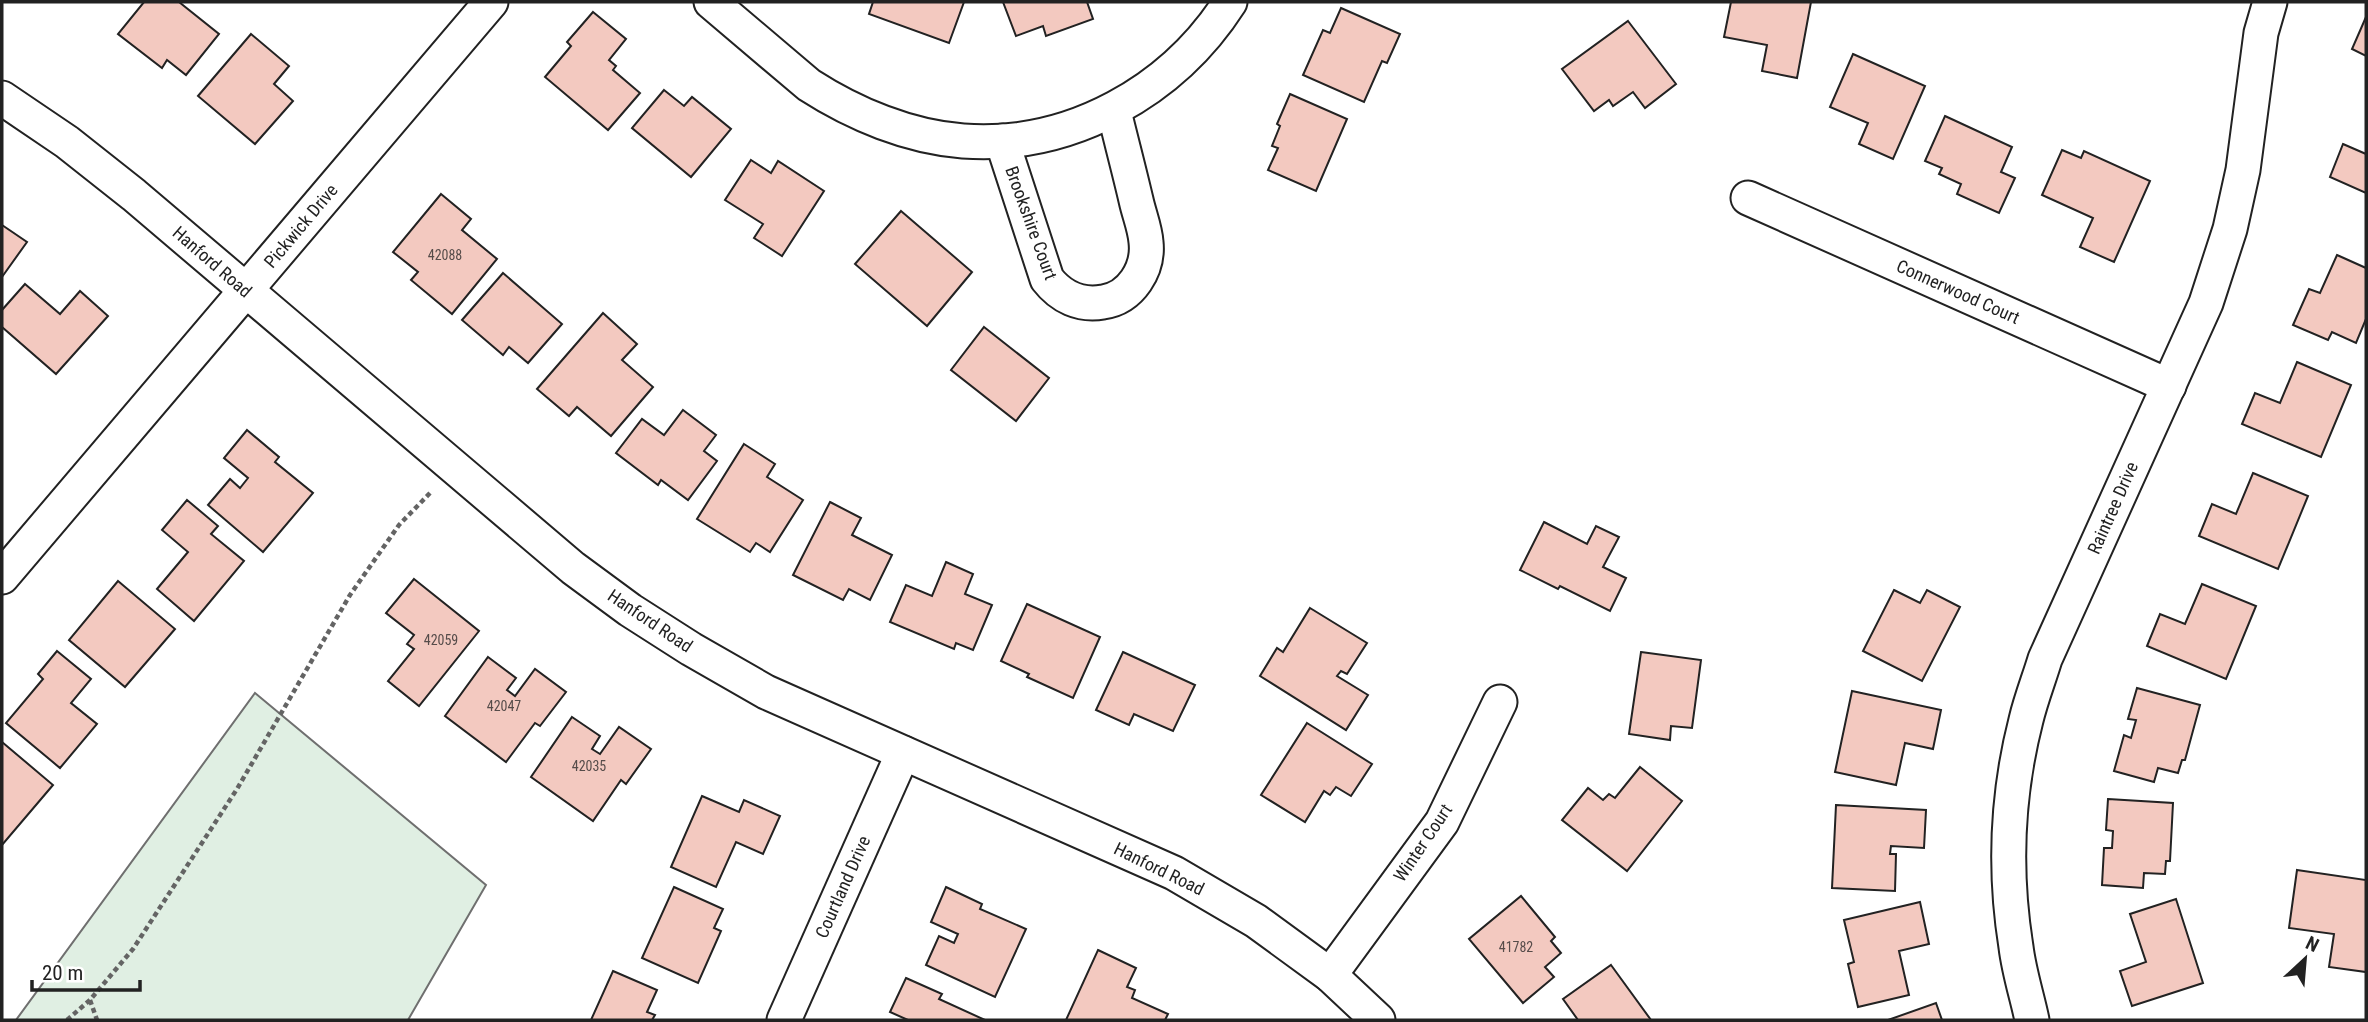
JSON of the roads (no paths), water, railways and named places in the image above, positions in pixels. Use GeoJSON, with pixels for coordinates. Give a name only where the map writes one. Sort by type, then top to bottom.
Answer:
{"type":"FeatureCollection","features":[{"type":"Feature","properties":{"kind":"street","name":"Pickwick Drive"},"geometry":{"type":"LineString","coordinates":[[2,577],[491,2]]}},
{"type":"Feature","properties":{"kind":"street"},"geometry":{"type":"LineString","coordinates":[[710,2],[809,85],[869,117],[915,132],[962,141],[1002,141],[1061,131],[1114,111],[1152,87],[1187,56],[1219,20],[1230,2]]}},
{"type":"Feature","properties":{"kind":"street","name":"Raintree Drive"},"geometry":{"type":"LineString","coordinates":[[2032,1020],[2016,948],[2008,870],[2014,782],[2026,719],[2045,659],[2206,303],[2230,229],[2243,170],[2261,33],[2270,2]]}},
{"type":"Feature","properties":{"kind":"street","name":"Hanford Road"},"geometry":{"type":"LineString","coordinates":[[2,98],[67,142],[125,188],[573,568],[631,610],[691,649],[766,692],[1174,873],[1256,920],[1330,975],[1378,1020]]}},
{"type":"Feature","properties":{"kind":"street","name":"Brookshire Court"},"geometry":{"type":"LineString","coordinates":[[1002,141],[1047,279],[1056,290],[1072,300],[1087,304],[1106,302],[1123,294],[1134,284],[1144,267],[1147,243],[1114,111]]}},
{"type":"Feature","properties":{"kind":"street","name":"Connerwood Court"},"geometry":{"type":"LineString","coordinates":[[1748,198],[2169,386]]}},
{"type":"Feature","properties":{"kind":"street","name":"Winter Court"},"geometry":{"type":"LineString","coordinates":[[1330,975],[1442,822],[1500,702]]}},
{"type":"Feature","properties":{"kind":"street","name":"Courtland Drive"},"geometry":{"type":"LineString","coordinates":[[784,1020],[903,753]]}}]}
